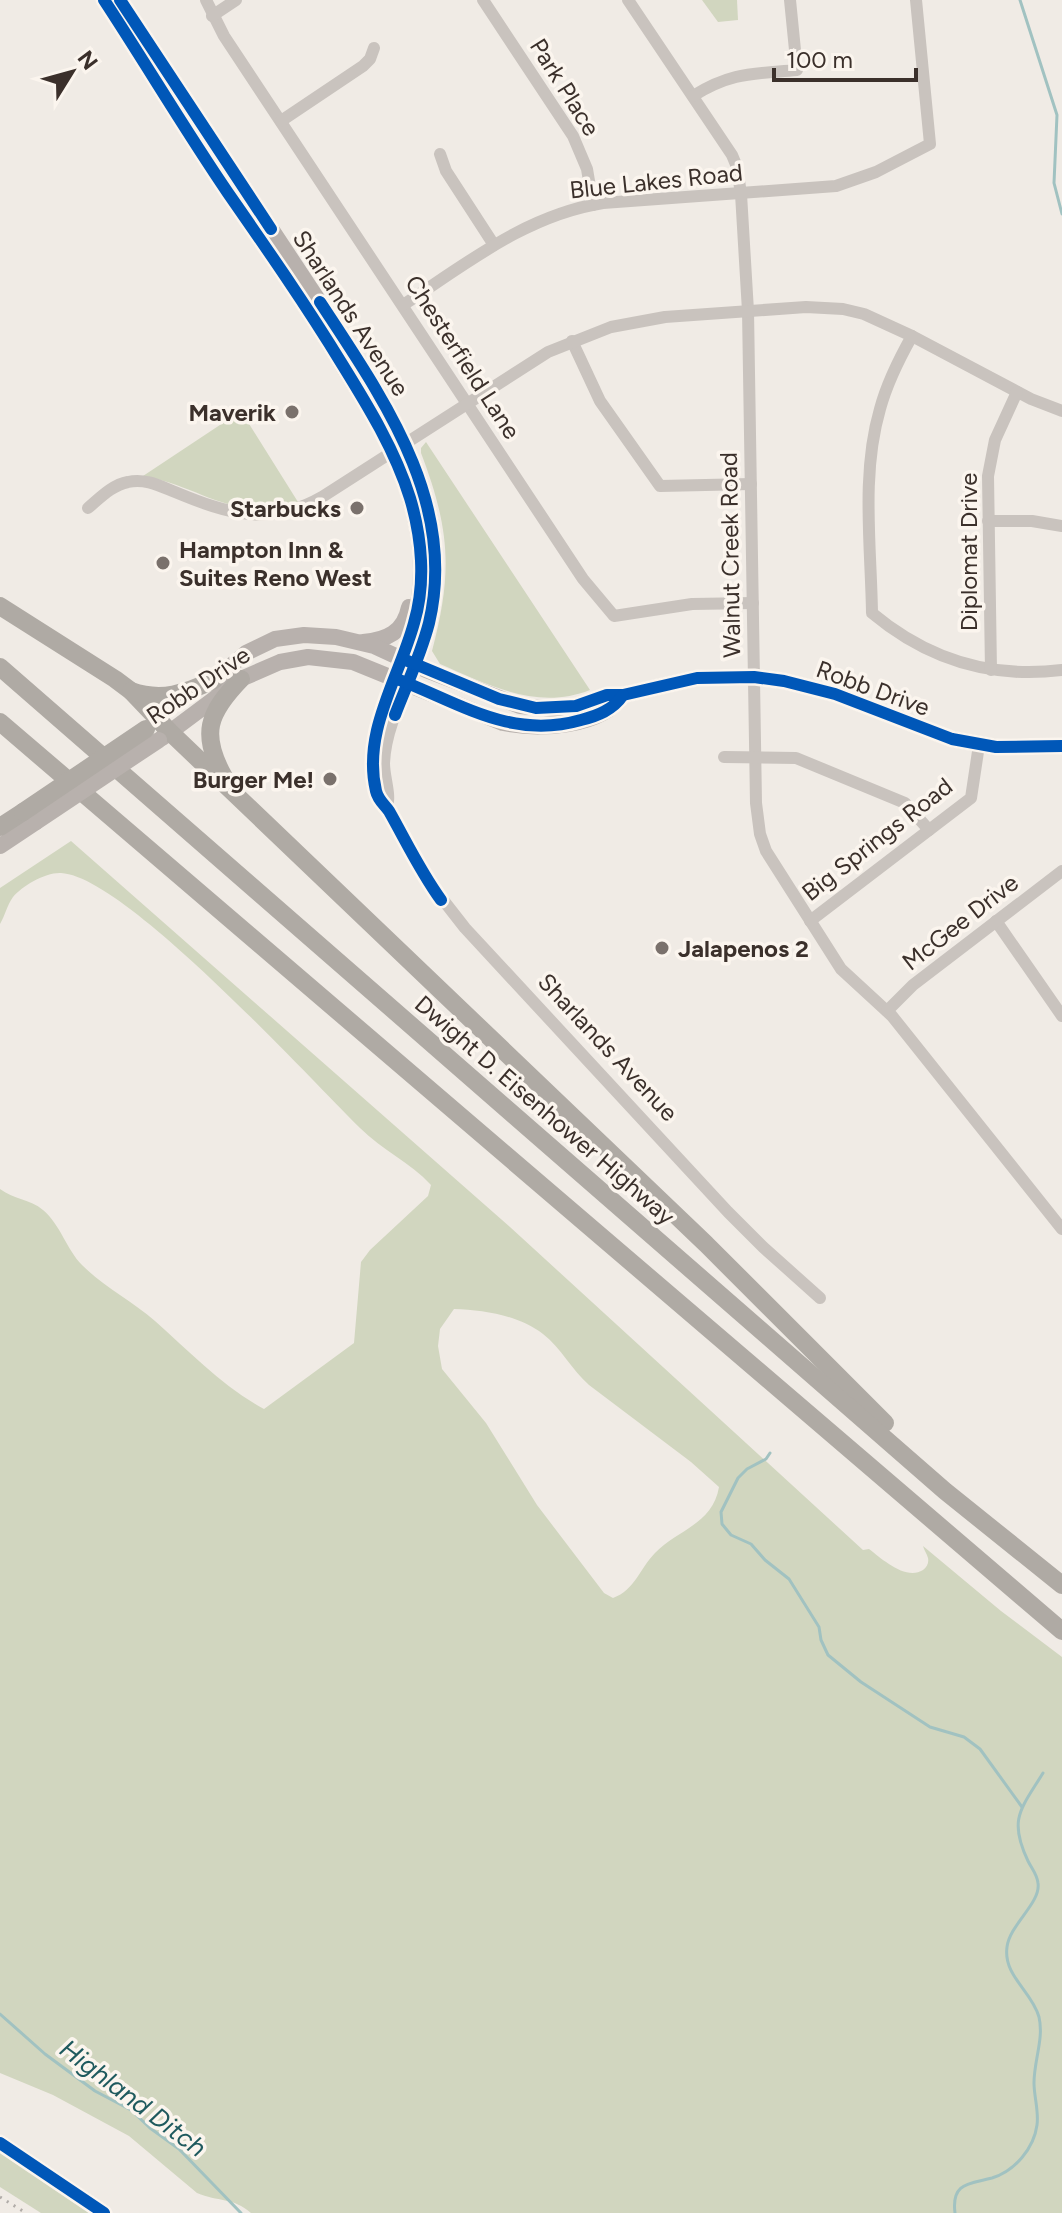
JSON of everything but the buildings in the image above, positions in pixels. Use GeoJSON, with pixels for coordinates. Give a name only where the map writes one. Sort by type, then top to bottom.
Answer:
{"type":"FeatureCollection","features":[{"type":"Feature","properties":{"kind":"highway"},"geometry":{"type":"LineString","coordinates":[[0,606],[131,691],[145,696],[175,696],[214,680]]}},
{"type":"Feature","properties":{"kind":"highway","name":"Dwight D. Eisenhower Highway"},"geometry":{"type":"LineString","coordinates":[[0,667],[945,1491],[1062,1585]]}},
{"type":"Feature","properties":{"kind":"highway"},"geometry":{"type":"LineString","coordinates":[[241,679],[214,712],[210,739],[219,768],[243,801]]}},
{"type":"Feature","properties":{"kind":"highway"},"geometry":{"type":"LineString","coordinates":[[0,827],[29,817],[158,730],[214,680]]}},
{"type":"Feature","properties":{"kind":"highway"},"geometry":{"type":"LineString","coordinates":[[131,691],[158,730],[243,801],[706,1244],[892,1430],[945,1491]]}},
{"type":"Feature","properties":{"kind":"highway"},"geometry":{"type":"LineString","coordinates":[[0,722],[1062,1631]]}},
{"type":"Feature","properties":{"kind":"highway"},"geometry":{"type":"LineString","coordinates":[[0,733],[91,811],[119,823]]}},
{"type":"Feature","properties":{"kind":"main road","name":"Sharlands Avenue"},"geometry":{"type":"LineString","coordinates":[[104,0],[181,123],[307,307],[424,491],[435,545],[433,601],[429,622],[401,680]]}},
{"type":"Feature","properties":{"kind":"main road","name":"Sharlands Avenue"},"geometry":{"type":"LineString","coordinates":[[120,0],[384,403],[419,542],[421,594],[408,662]]}},
{"type":"Feature","properties":{"kind":"main road"},"geometry":{"type":"LineString","coordinates":[[362,642],[392,635],[405,620],[419,542]]}},
{"type":"Feature","properties":{"kind":"main road","name":"Robb Drive"},"geometry":{"type":"LineString","coordinates":[[214,680],[246,653],[275,639],[304,635],[362,642],[520,706],[556,709],[576,706],[607,695],[623,695],[697,678],[754,677],[822,690],[927,732],[979,745],[1021,748],[1062,746]]}},
{"type":"Feature","properties":{"kind":"main road","name":"Robb Drive"},"geometry":{"type":"LineString","coordinates":[[158,730],[241,679],[280,662],[321,657],[353,662],[503,723],[533,727],[563,725],[587,718],[610,709],[623,695]]}},
{"type":"Feature","properties":{"kind":"main road"},"geometry":{"type":"LineString","coordinates":[[0,846],[29,817]]}},
{"type":"Feature","properties":{"kind":"main road"},"geometry":{"type":"LineString","coordinates":[[0,2143],[104,2213]]}},
{"type":"Feature","properties":{"kind":"street","name":"Chesterfield Lane"},"geometry":{"type":"LineString","coordinates":[[206,0],[212,16],[466,404],[583,579],[614,616],[692,604],[753,603]]}},
{"type":"Feature","properties":{"kind":"street"},"geometry":{"type":"LineString","coordinates":[[212,16],[236,0]]}},
{"type":"Feature","properties":{"kind":"street","name":"Park Place"},"geometry":{"type":"LineString","coordinates":[[483,0],[573,136],[587,169],[593,205]]}},
{"type":"Feature","properties":{"kind":"street","name":"Walnut Creek Road"},"geometry":{"type":"LineString","coordinates":[[628,0],[737,167],[748,311],[756,803],[760,834],[773,866],[849,979],[887,1011],[1062,1229]]}},
{"type":"Feature","properties":{"kind":"street"},"geometry":{"type":"LineString","coordinates":[[693,96],[733,76],[797,70],[790,0]]}},
{"type":"Feature","properties":{"kind":"street","name":"Blue Lakes Road"},"geometry":{"type":"LineString","coordinates":[[403,305],[494,245],[549,216],[593,205],[836,186],[876,172],[930,144],[916,0]]}},
{"type":"Feature","properties":{"kind":"street"},"geometry":{"type":"LineString","coordinates":[[281,121],[363,66],[374,48]]}},
{"type":"Feature","properties":{"kind":"street"},"geometry":{"type":"LineString","coordinates":[[440,154],[446,171],[494,245]]}},
{"type":"Feature","properties":{"kind":"street"},"geometry":{"type":"LineString","coordinates":[[88,508],[118,485],[139,480],[226,511],[264,515],[288,511],[322,497],[524,366],[572,341],[638,321],[806,307],[843,309],[883,321],[1017,392],[1062,411]]}},
{"type":"Feature","properties":{"kind":"street"},"geometry":{"type":"LineString","coordinates":[[912,336],[885,390],[873,436],[870,483],[872,613],[889,627],[948,659],[1014,673],[1062,670]]}},
{"type":"Feature","properties":{"kind":"street"},"geometry":{"type":"LineString","coordinates":[[572,341],[600,401],[660,486],[751,484]]}},
{"type":"Feature","properties":{"kind":"street","name":"Diplomat Drive"},"geometry":{"type":"LineString","coordinates":[[991,670],[990,458],[1001,421],[1017,392]]}},
{"type":"Feature","properties":{"kind":"street"},"geometry":{"type":"LineString","coordinates":[[988,521],[1032,521],[1062,526]]}},
{"type":"Feature","properties":{"kind":"street","name":"Sharlands Avenue"},"geometry":{"type":"LineString","coordinates":[[401,680],[379,723],[373,755],[376,789],[378,798],[387,808],[422,873],[465,928],[728,1212],[820,1298]]}},
{"type":"Feature","properties":{"kind":"street","name":"Big Springs Road"},"geometry":{"type":"LineString","coordinates":[[810,921],[971,798],[979,745]]}},
{"type":"Feature","properties":{"kind":"street"},"geometry":{"type":"LineString","coordinates":[[724,757],[796,758],[905,803],[929,830]]}},
{"type":"Feature","properties":{"kind":"street","name":"McGee Drive"},"geometry":{"type":"LineString","coordinates":[[887,1011],[913,985],[1062,871]]}},
{"type":"Feature","properties":{"kind":"street"},"geometry":{"type":"LineString","coordinates":[[996,921],[1062,1016]]}},
{"type":"Feature","properties":{"kind":"green space"},"geometry":{"type":"Polygon","coordinates":[[[702,0],[737,0],[738,20],[718,22],[702,0]]]}},
{"type":"Feature","properties":{"kind":"green space"},"geometry":{"type":"Polygon","coordinates":[[[241,411],[298,502],[252,508],[234,505],[143,476],[241,411]]]}},
{"type":"Feature","properties":{"kind":"green space"},"geometry":{"type":"Polygon","coordinates":[[[426,442],[590,690],[570,696],[532,697],[495,687],[440,664],[432,651],[443,597],[445,551],[438,505],[421,453],[426,442]]]}},
{"type":"Feature","properties":{"kind":"green space"},"geometry":{"type":"Polygon","coordinates":[[[71,841],[510,1227],[863,1550],[869,1549],[902,1571],[916,1573],[928,1563],[923,1546],[1062,1657],[1062,2213],[251,2213],[232,2202],[197,2193],[129,2136],[53,2095],[0,2073],[0,1189],[43,1210],[77,1259],[91,1273],[146,1314],[221,1380],[264,1409],[354,1343],[361,1262],[428,1196],[431,1185],[369,1136],[215,982],[127,907],[90,883],[55,873],[35,880],[17,893],[0,924],[0,888],[71,841]],[[454,1309],[440,1329],[438,1346],[442,1369],[486,1423],[537,1505],[604,1593],[613,1598],[621,1594],[655,1553],[710,1510],[719,1487],[589,1385],[543,1334],[512,1318],[489,1312],[454,1309]]]}},
{"type":"Feature","properties":{"kind":"green space"},"geometry":{"type":"Polygon","coordinates":[[[0,2153],[89,2213],[41,2213],[0,2187],[0,2153]]]}},
{"type":"Feature","properties":{"kind":"waterway"},"geometry":{"type":"LineString","coordinates":[[1020,0],[1057,115],[1054,183],[1062,214]]}},
{"type":"Feature","properties":{"kind":"waterway"},"geometry":{"type":"LineString","coordinates":[[770,1453],[738,1478],[721,1512],[722,1524],[731,1535],[751,1544],[789,1579],[819,1627],[828,1655],[861,1682],[930,1727],[964,1737],[980,1749],[1022,1807]]}},
{"type":"Feature","properties":{"kind":"waterway"},"geometry":{"type":"LineString","coordinates":[[955,2213],[959,2190],[1000,2175],[1016,2164],[1028,2150],[1037,2125],[1034,2083],[1039,2017],[1009,1967],[1007,1947],[1009,1938],[1038,1891],[1035,1874],[1022,1847],[1018,1824],[1023,1806],[1043,1773]]}},
{"type":"Feature","properties":{"kind":"waterway","name":"Highland Ditch"},"geometry":{"type":"LineString","coordinates":[[0,2014],[45,2054],[95,2091],[131,2110],[179,2149],[241,2213]]}},
{"type":"Feature","properties":{"kind":"railway"},"geometry":{"type":"LineString","coordinates":[[0,2197],[26,2213]]}},
{"type":"Feature","properties":{"kind":"cycle path"},"geometry":{"type":"LineString","coordinates":[[104,0],[328,342],[380,429],[404,480],[420,545],[420,592],[414,623],[378,726],[373,769],[378,797],[441,900]]}},
{"type":"Feature","properties":{"kind":"cycle path"},"geometry":{"type":"LineString","coordinates":[[120,0],[271,229]]}},
{"type":"Feature","properties":{"kind":"cycle path"},"geometry":{"type":"LineString","coordinates":[[320,302],[367,375],[409,453],[424,493],[433,535],[435,578],[429,623],[395,715]]}},
{"type":"Feature","properties":{"kind":"cycle path"},"geometry":{"type":"LineString","coordinates":[[403,659],[499,699],[536,708],[576,706],[607,695],[623,695],[697,678],[754,677],[835,694],[952,739],[996,747],[1062,746]]}},
{"type":"Feature","properties":{"kind":"cycle path"},"geometry":{"type":"LineString","coordinates":[[397,679],[486,716],[532,725],[556,725],[593,717],[610,708],[623,695]]}},
{"type":"Feature","properties":{"kind":"cycle path"},"geometry":{"type":"LineString","coordinates":[[0,2143],[104,2213]]}},
{"type":"Feature","properties":{"kind":"place","name":"Maverik"},"geometry":{"type":"Point","coordinates":[292,412]}},
{"type":"Feature","properties":{"kind":"place","name":"Starbucks"},"geometry":{"type":"Point","coordinates":[357,508]}},
{"type":"Feature","properties":{"kind":"place","name":"Hampton Inn & Suites Reno West"},"geometry":{"type":"Point","coordinates":[163,563]}},
{"type":"Feature","properties":{"kind":"place","name":"Burger Me!"},"geometry":{"type":"Point","coordinates":[330,779]}},
{"type":"Feature","properties":{"kind":"place","name":"Jalapenos 2"},"geometry":{"type":"Point","coordinates":[662,948]}}]}
